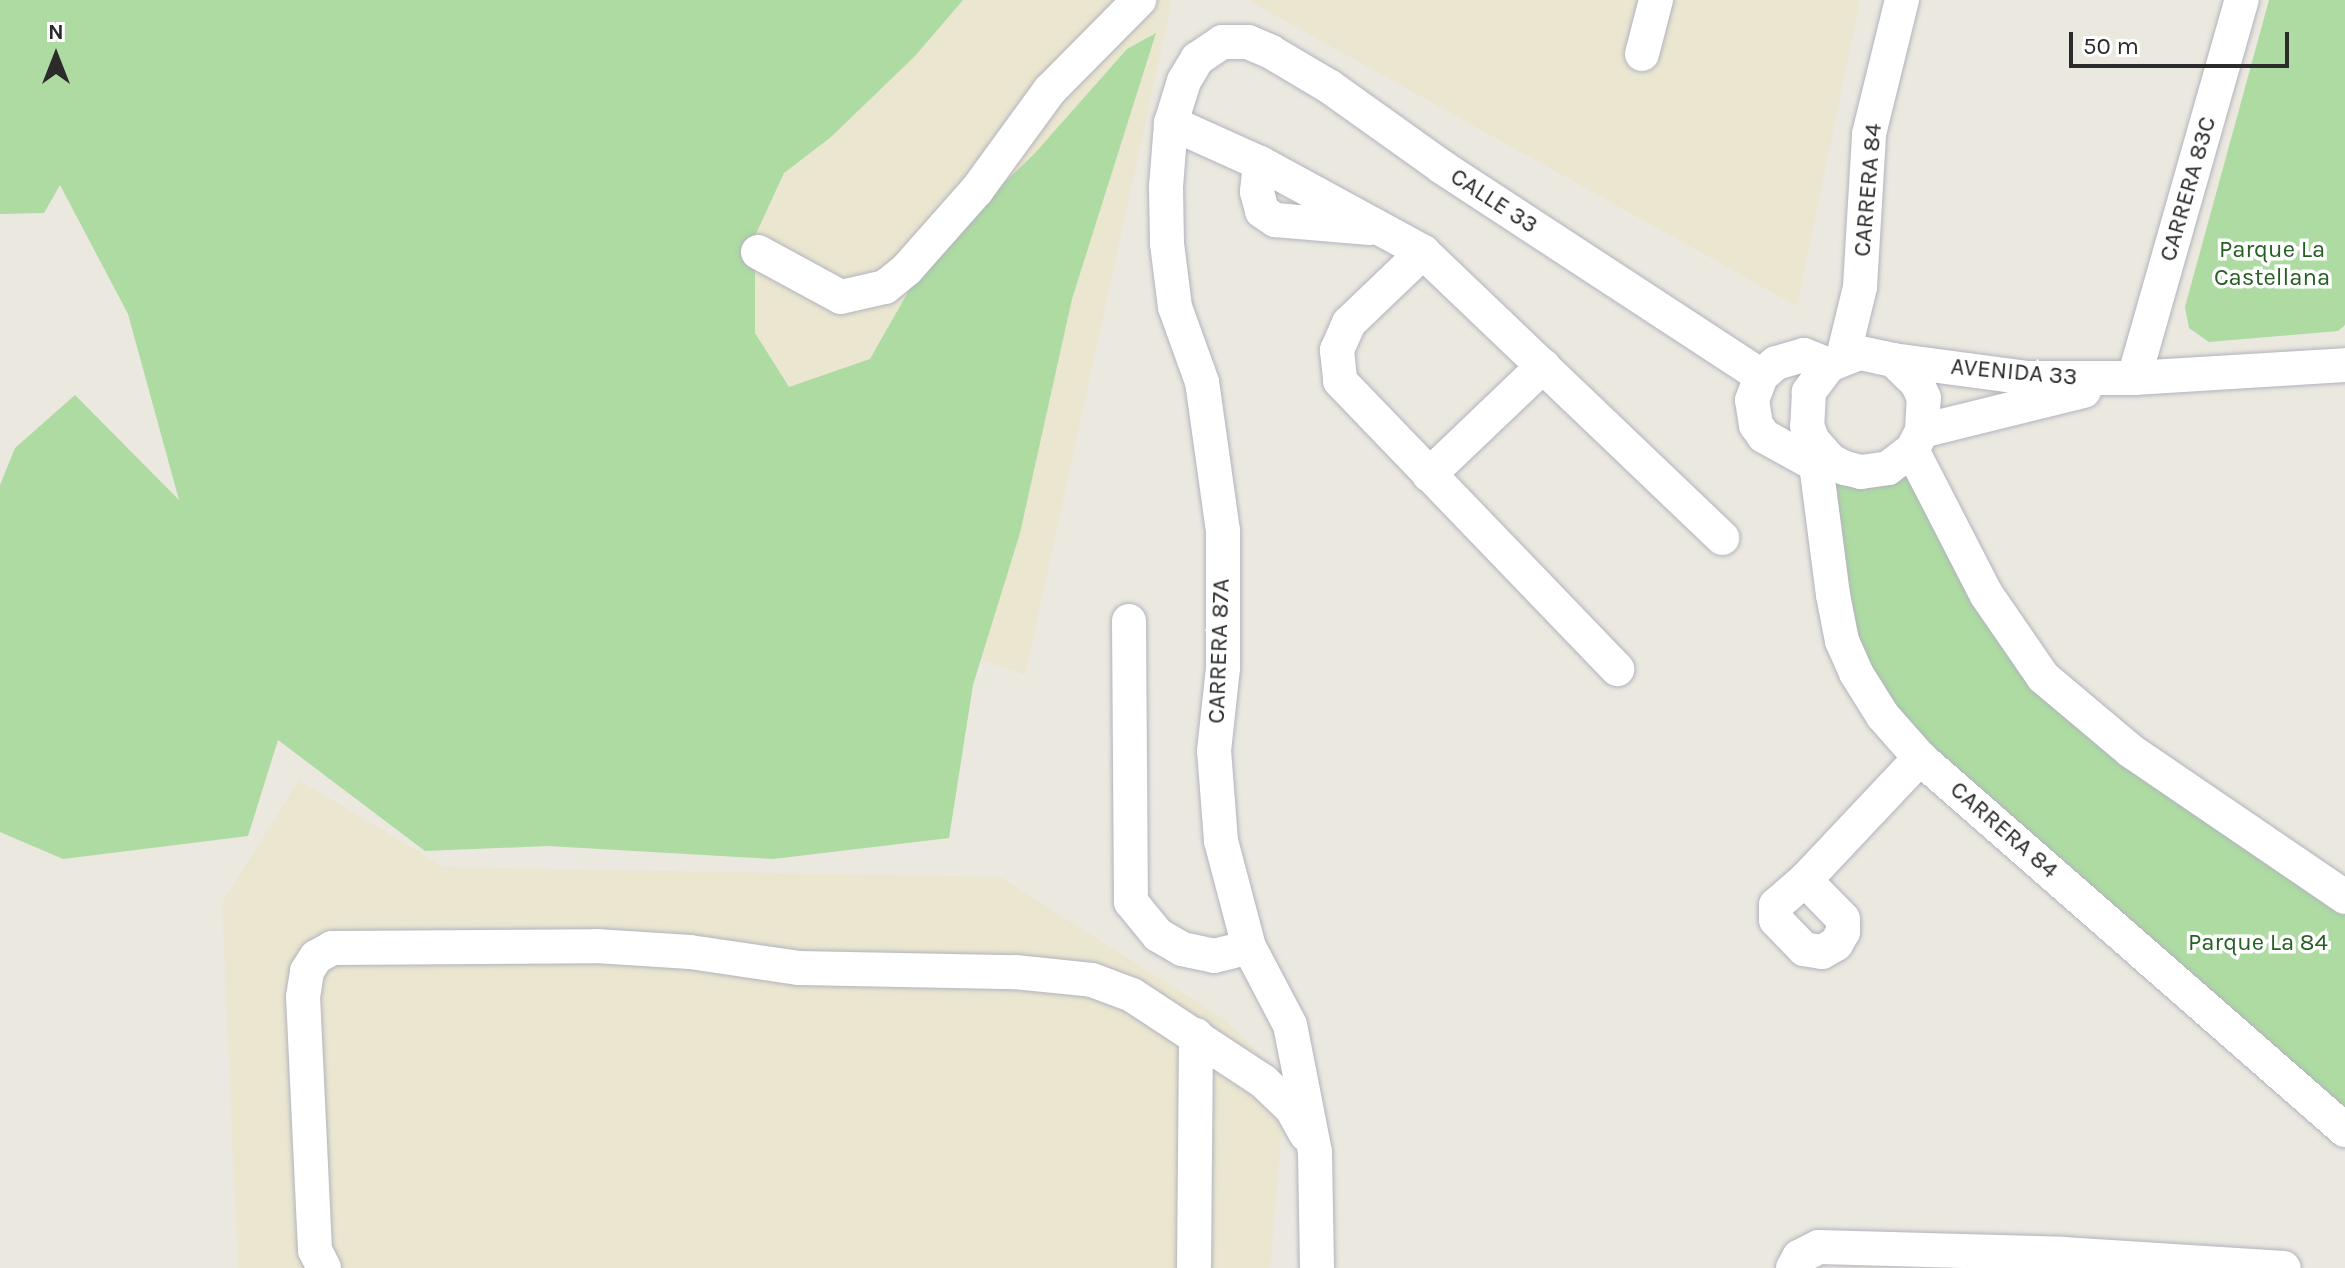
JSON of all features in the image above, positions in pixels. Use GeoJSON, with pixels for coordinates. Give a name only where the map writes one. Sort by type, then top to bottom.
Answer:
{"type":"FeatureCollection","features":[{"type":"Feature","properties":{"kind":"street"},"geometry":{"type":"LineString","coordinates":[[758,252],[841,297],[885,287],[907,269],[977,190],[1050,90],[1139,0]]}},
{"type":"Feature","properties":{"kind":"street"},"geometry":{"type":"LineString","coordinates":[[1642,54],[1656,0]]}},
{"type":"Feature","properties":{"kind":"street","name":"CARRERA 84"},"geometry":{"type":"LineString","coordinates":[[1860,359],[1860,287],[1869,134],[1902,0]]}},
{"type":"Feature","properties":{"kind":"street","name":"CARRERA 83C"},"geometry":{"type":"LineString","coordinates":[[2134,378],[2242,0]]}},
{"type":"Feature","properties":{"kind":"street","name":"CARRERA 87A"},"geometry":{"type":"LineString","coordinates":[[1222,42],[1197,59],[1184,81],[1171,123],[1166,187],[1169,260],[1175,307],[1202,382],[1223,531],[1223,668],[1214,751],[1221,841],[1249,947],[1290,1025],[1315,1152],[1317,1268]]}},
{"type":"Feature","properties":{"kind":"street","name":"CALLE 33"},"geometry":{"type":"LineString","coordinates":[[1222,42],[1248,42],[1330,87],[1442,167],[1761,376]]}},
{"type":"Feature","properties":{"kind":"street"},"geometry":{"type":"LineString","coordinates":[[1171,123],[1274,170],[1423,252],[1722,538]]}},
{"type":"Feature","properties":{"kind":"street"},"geometry":{"type":"LineString","coordinates":[[1274,170],[1257,192],[1262,211],[1275,220],[1305,225],[1379,228]]}},
{"type":"Feature","properties":{"kind":"street"},"geometry":{"type":"LineString","coordinates":[[1423,252],[1349,323],[1337,350],[1340,381],[1617,669]]}},
{"type":"Feature","properties":{"kind":"street","name":"AVENIDA 33"},"geometry":{"type":"LineString","coordinates":[[1761,376],[1789,357],[1804,355],[2028,378],[2134,378],[2345,365]]}},
{"type":"Feature","properties":{"kind":"street"},"geometry":{"type":"LineString","coordinates":[[1761,376],[1752,400],[1756,425],[1764,436],[1861,472],[1888,468],[1917,440],[1925,414],[1921,390],[1907,369],[1860,359],[1809,392],[1806,408],[1815,453]]}},
{"type":"Feature","properties":{"kind":"street"},"geometry":{"type":"LineString","coordinates":[[1429,475],[1543,366]]}},
{"type":"Feature","properties":{"kind":"street","name":"AVENIDA 33"},"geometry":{"type":"LineString","coordinates":[[1917,440],[2134,378]]}},
{"type":"Feature","properties":{"kind":"street"},"geometry":{"type":"LineString","coordinates":[[1917,440],[1986,594],[2043,677],[2131,751],[2345,897]]}},
{"type":"Feature","properties":{"kind":"street","name":"CARRERA 84"},"geometry":{"type":"LineString","coordinates":[[1815,453],[1842,641],[1856,673],[1883,716],[1920,758],[2345,1130]]}},
{"type":"Feature","properties":{"kind":"street"},"geometry":{"type":"LineString","coordinates":[[1129,621],[1131,902],[1158,935],[1182,949],[1214,956],[1249,947]]}},
{"type":"Feature","properties":{"kind":"street"},"geometry":{"type":"LineString","coordinates":[[1805,880],[1920,758]]}},
{"type":"Feature","properties":{"kind":"street"},"geometry":{"type":"LineString","coordinates":[[324,1268],[315,1250],[303,997],[307,971],[316,957],[332,948],[596,946],[690,952],[798,968],[1015,972],[1092,980],[1132,995],[1263,1081],[1292,1109],[1315,1152]]}},
{"type":"Feature","properties":{"kind":"street"},"geometry":{"type":"LineString","coordinates":[[1194,1268],[1196,1035]]}},
{"type":"Feature","properties":{"kind":"street"},"geometry":{"type":"LineString","coordinates":[[1793,1268],[1799,1257],[1819,1247],[2061,1261],[2284,1268]]}},
{"type":"Feature","properties":{"kind":"shaded area"},"geometry":{"type":"Polygon","coordinates":[[[454,0],[1172,0],[1025,675],[805,595],[454,0]]]}},
{"type":"Feature","properties":{"kind":"shaded area"},"geometry":{"type":"Polygon","coordinates":[[[1248,0],[1860,0],[1797,306],[1248,0]]]}},
{"type":"Feature","properties":{"kind":"shaded area"},"geometry":{"type":"Polygon","coordinates":[[[299,780],[444,867],[1000,877],[1225,1020],[1286,1080],[1270,1268],[238,1268],[222,903],[299,780]]]}},
{"type":"Feature","properties":{"kind":"green space"},"geometry":{"type":"Polygon","coordinates":[[[0,0],[963,0],[915,56],[831,137],[784,173],[755,236],[755,333],[789,387],[870,359],[928,257],[1035,153],[1127,49],[1156,33],[1072,299],[1020,533],[973,685],[949,838],[773,859],[548,846],[425,851],[278,740],[248,836],[63,859],[0,832],[0,485],[15,448],[75,395],[179,500],[128,314],[60,185],[44,213],[0,214],[0,0]]]}},
{"type":"Feature","properties":{"kind":"green space","name":"Parque La Castellana"},"geometry":{"type":"Polygon","coordinates":[[[2269,0],[2345,0],[2345,325],[2338,331],[2209,342],[2189,328],[2185,307],[2269,0]]]}},
{"type":"Feature","properties":{"kind":"green space","name":"Parque La 84"},"geometry":{"type":"Polygon","coordinates":[[[1912,450],[2043,677],[2345,897],[2345,1130],[1863,684],[1831,461],[1912,450]]]}}]}
